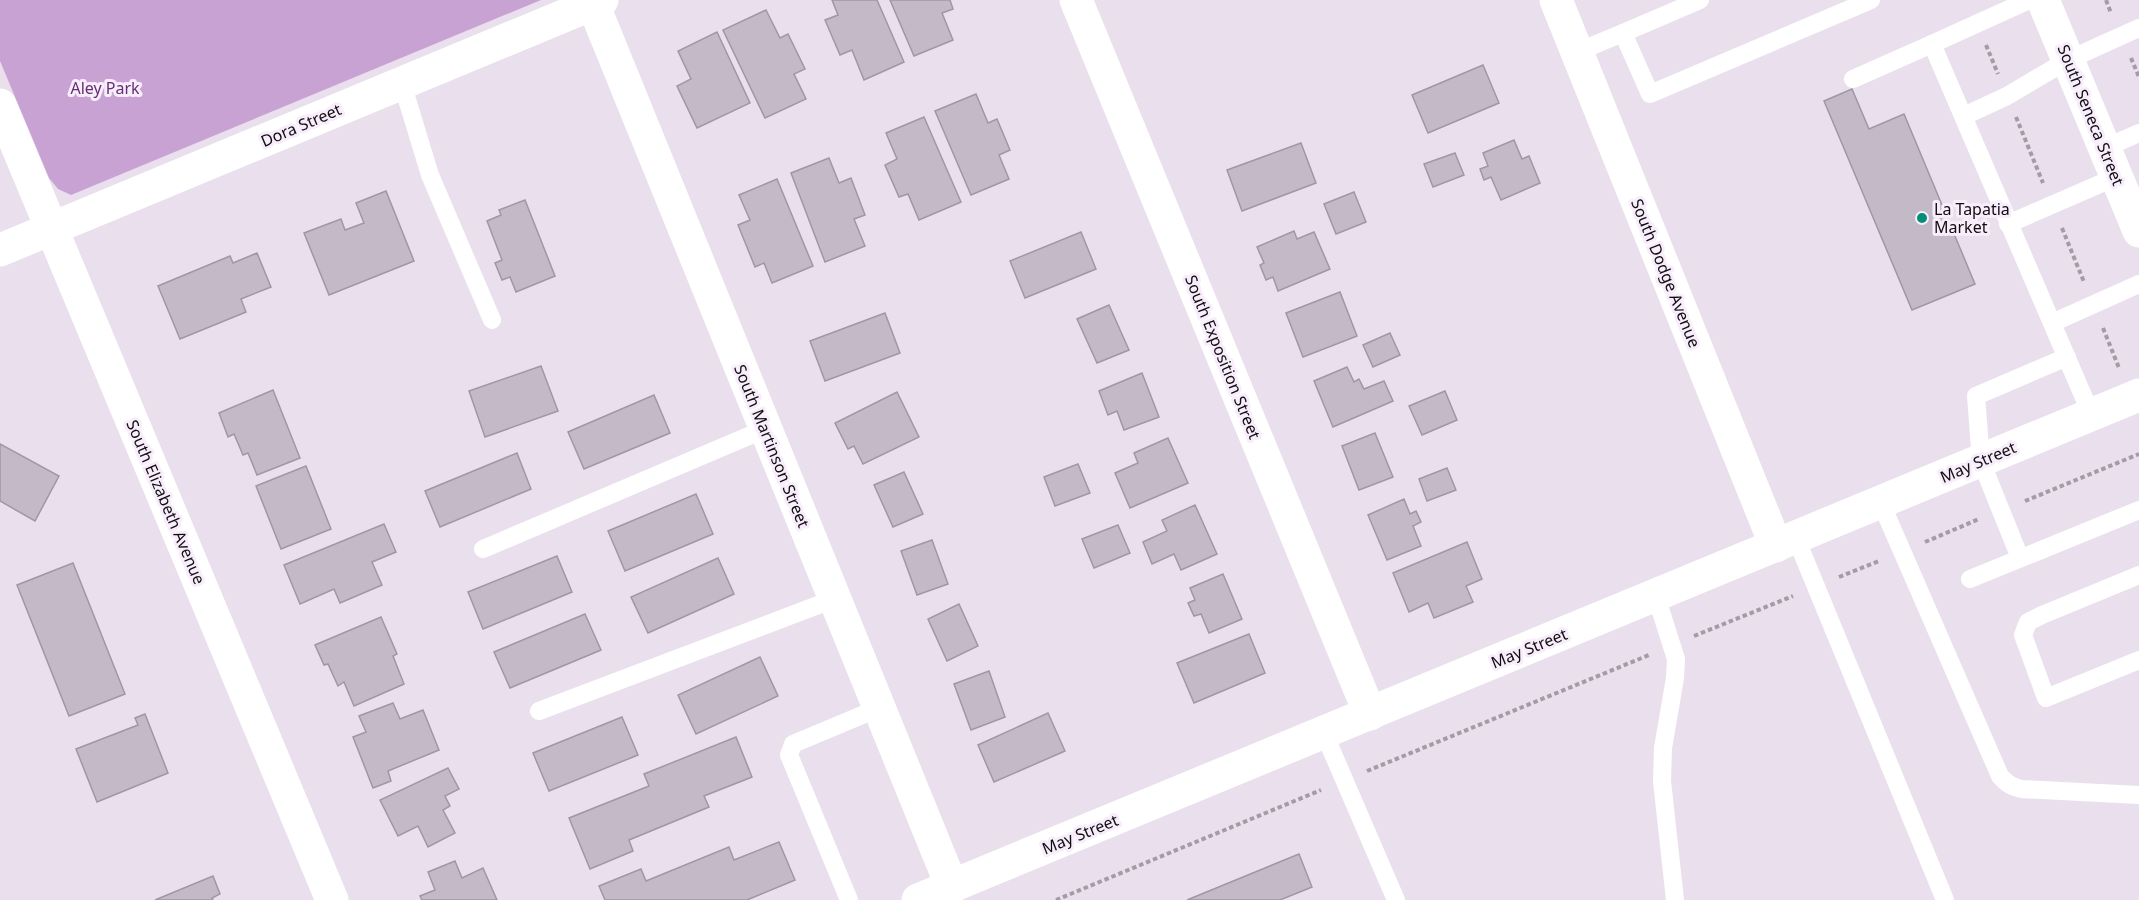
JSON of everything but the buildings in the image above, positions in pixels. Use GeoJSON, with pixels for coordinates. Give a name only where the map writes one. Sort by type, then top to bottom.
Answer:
{"type":"FeatureCollection","features":[{"type":"Feature","properties":{"kind":"street","name":"South Exposition Street"},"geometry":{"type":"LineString","coordinates":[[1076,0],[1370,714]]}},
{"type":"Feature","properties":{"kind":"street","name":"South Dodge Avenue"},"geometry":{"type":"LineString","coordinates":[[1556,0],[1786,542]]}},
{"type":"Feature","properties":{"kind":"street","name":"South Seneca Street"},"geometry":{"type":"LineString","coordinates":[[2043,0],[2139,231]]}},
{"type":"Feature","properties":{"kind":"street","name":"Dora Street"},"geometry":{"type":"LineString","coordinates":[[0,250],[598,2]]}},
{"type":"Feature","properties":{"kind":"street","name":"South Martinson Street"},"geometry":{"type":"LineString","coordinates":[[598,2],[765,429],[952,887]]}},
{"type":"Feature","properties":{"kind":"street","name":"South Elizabeth Avenue"},"geometry":{"type":"LineString","coordinates":[[0,105],[332,900]]}},
{"type":"Feature","properties":{"kind":"street","name":"May Street"},"geometry":{"type":"LineString","coordinates":[[918,900],[2139,395]]}},
{"type":"Feature","properties":{"kind":"lane"},"geometry":{"type":"LineString","coordinates":[[1577,52],[1700,0]]}},
{"type":"Feature","properties":{"kind":"lane"},"geometry":{"type":"LineString","coordinates":[[1623,33],[1650,94],[1871,0]]}},
{"type":"Feature","properties":{"kind":"lane"},"geometry":{"type":"LineString","coordinates":[[1853,79],[2029,0]]}},
{"type":"Feature","properties":{"kind":"lane"},"geometry":{"type":"LineString","coordinates":[[1964,116],[2007,96],[2068,60],[2139,28]]}},
{"type":"Feature","properties":{"kind":"lane"},"geometry":{"type":"LineString","coordinates":[[1932,44],[2091,414]]}},
{"type":"Feature","properties":{"kind":"lane"},"geometry":{"type":"LineString","coordinates":[[402,83],[430,175],[492,320]]}},
{"type":"Feature","properties":{"kind":"lane"},"geometry":{"type":"LineString","coordinates":[[2008,224],[2111,162],[2139,133]]}},
{"type":"Feature","properties":{"kind":"lane"},"geometry":{"type":"LineString","coordinates":[[2052,323],[2139,284]]}},
{"type":"Feature","properties":{"kind":"lane"},"geometry":{"type":"LineString","coordinates":[[2020,558],[1981,461],[1976,396],[2067,357]]}},
{"type":"Feature","properties":{"kind":"lane"},"geometry":{"type":"LineString","coordinates":[[483,549],[765,429]]}},
{"type":"Feature","properties":{"kind":"lane"},"geometry":{"type":"LineString","coordinates":[[1881,503],[2000,776],[2006,783],[2022,789],[2139,795]]}},
{"type":"Feature","properties":{"kind":"lane"},"geometry":{"type":"LineString","coordinates":[[1970,579],[2139,510]]}},
{"type":"Feature","properties":{"kind":"lane"},"geometry":{"type":"LineString","coordinates":[[1786,542],[1816,586],[1945,900]]}},
{"type":"Feature","properties":{"kind":"lane"},"geometry":{"type":"LineString","coordinates":[[2139,575],[2028,622],[2023,635],[2046,698],[2139,660]]}},
{"type":"Feature","properties":{"kind":"lane"},"geometry":{"type":"LineString","coordinates":[[1656,596],[1676,659],[1663,748],[1662,781],[1675,900]]}},
{"type":"Feature","properties":{"kind":"lane"},"geometry":{"type":"LineString","coordinates":[[540,711],[834,599]]}},
{"type":"Feature","properties":{"kind":"lane"},"geometry":{"type":"LineString","coordinates":[[849,900],[789,755],[793,744],[879,708]]}},
{"type":"Feature","properties":{"kind":"lane"},"geometry":{"type":"LineString","coordinates":[[1324,733],[1396,900]]}},
{"type":"Feature","properties":{"kind":"path"},"geometry":{"type":"LineString","coordinates":[[1056,900],[2139,454]]}},
{"type":"Feature","properties":{"kind":"green space","name":"Aley Park"},"geometry":{"type":"Polygon","coordinates":[[[0,0],[541,0],[71,195],[58,189],[49,178],[0,61],[0,0]]]}},
{"type":"Feature","properties":{"kind":"place","name":"La Tapatia Market"},"geometry":{"type":"Point","coordinates":[1922,218]}}]}
